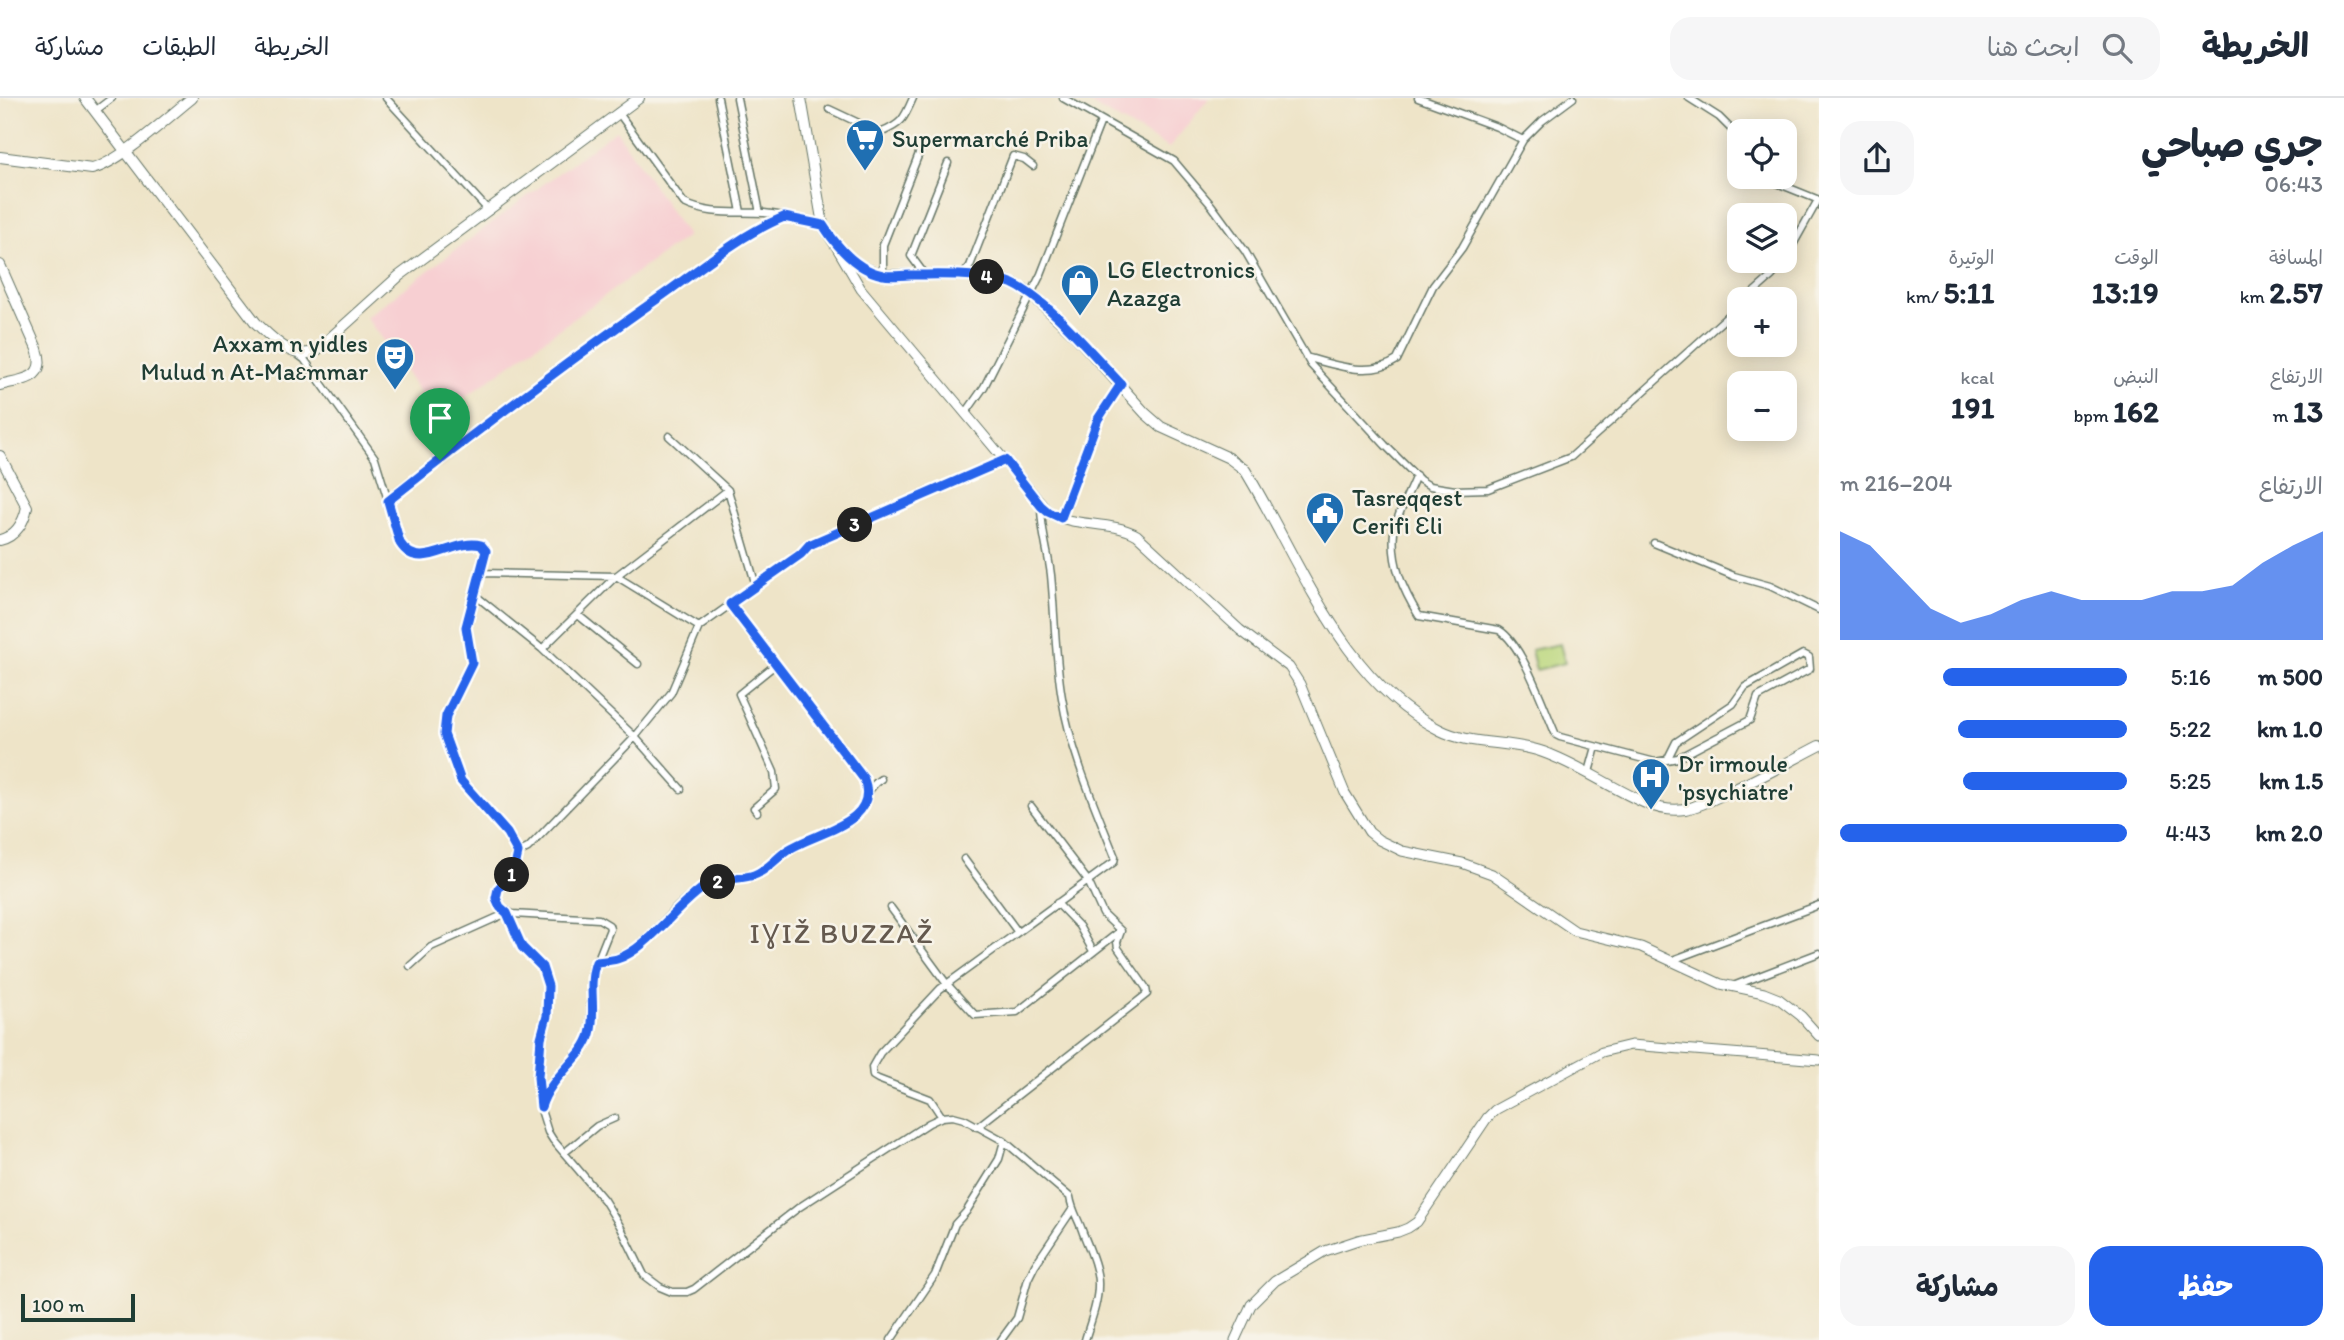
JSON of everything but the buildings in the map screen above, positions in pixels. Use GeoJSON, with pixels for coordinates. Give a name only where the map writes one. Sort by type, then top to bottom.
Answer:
{"type":"FeatureCollection","features":[{"type":"Feature","properties":{"kind":"main road"},"geometry":{"type":"LineString","coordinates":[[85,98],[256,323],[284,347],[297,354],[311,354],[317,350],[399,276],[639,98]]}},
{"type":"Feature","properties":{"kind":"main road"},"geometry":{"type":"LineString","coordinates":[[0,157],[92,169],[102,167],[192,98]]}},
{"type":"Feature","properties":{"kind":"main road"},"geometry":{"type":"LineString","coordinates":[[801,98],[823,225],[835,244],[862,267],[883,275],[992,277],[1031,293],[1161,427],[1229,458],[1245,470],[1317,600],[1354,656],[1391,697],[1417,717],[1441,731],[1461,738],[1514,744],[1544,751],[1650,805],[1668,810],[1686,809],[1747,784],[1819,746]]}},
{"type":"Feature","properties":{"kind":"main road"},"geometry":{"type":"LineString","coordinates":[[0,265],[41,364],[40,369],[31,376],[0,384]]}},
{"type":"Feature","properties":{"kind":"main road"},"geometry":{"type":"LineString","coordinates":[[0,456],[27,507],[26,516],[19,527],[0,540]]}},
{"type":"Feature","properties":{"kind":"street"},"geometry":{"type":"LineString","coordinates":[[95,111],[112,98]]}},
{"type":"Feature","properties":{"kind":"street"},"geometry":{"type":"LineString","coordinates":[[386,98],[489,211]]}},
{"type":"Feature","properties":{"kind":"street"},"geometry":{"type":"LineString","coordinates":[[718,98],[741,212]]}},
{"type":"Feature","properties":{"kind":"street"},"geometry":{"type":"LineString","coordinates":[[737,98],[760,213]]}},
{"type":"Feature","properties":{"kind":"street"},"geometry":{"type":"LineString","coordinates":[[829,108],[856,124],[880,133],[905,119],[913,98]]}},
{"type":"Feature","properties":{"kind":"street"},"geometry":{"type":"LineString","coordinates":[[1063,98],[1174,161],[1212,205],[1245,251],[1304,357],[1328,385],[1430,486],[1442,489],[1488,489],[1564,461],[1578,453],[1727,317]]}},
{"type":"Feature","properties":{"kind":"street"},"geometry":{"type":"LineString","coordinates":[[1418,98],[1497,127],[1523,141]]}},
{"type":"Feature","properties":{"kind":"street"},"geometry":{"type":"LineString","coordinates":[[1304,357],[1351,369],[1389,366],[1397,360],[1433,286],[1462,248],[1523,141],[1542,121],[1573,98]]}},
{"type":"Feature","properties":{"kind":"street"},"geometry":{"type":"LineString","coordinates":[[1689,98],[1727,125]]}},
{"type":"Feature","properties":{"kind":"street"},"geometry":{"type":"LineString","coordinates":[[618,112],[684,203],[697,210],[709,212],[760,213],[823,225]]}},
{"type":"Feature","properties":{"kind":"street"},"geometry":{"type":"LineString","coordinates":[[965,414],[984,387],[1041,274],[1101,121]]}},
{"type":"Feature","properties":{"kind":"street"},"geometry":{"type":"LineString","coordinates":[[883,275],[883,245],[920,151]]}},
{"type":"Feature","properties":{"kind":"street"},"geometry":{"type":"LineString","coordinates":[[963,275],[970,266],[1013,156],[1033,166]]}},
{"type":"Feature","properties":{"kind":"street"},"geometry":{"type":"LineString","coordinates":[[925,275],[911,256],[948,163]]}},
{"type":"Feature","properties":{"kind":"street"},"geometry":{"type":"LineString","coordinates":[[1792,189],[1819,200],[1797,237]]}},
{"type":"Feature","properties":{"kind":"street"},"geometry":{"type":"LineString","coordinates":[[1812,211],[1819,219]]}},
{"type":"Feature","properties":{"kind":"street"},"geometry":{"type":"LineString","coordinates":[[388,501],[610,331],[749,234],[784,217]]}},
{"type":"Feature","properties":{"kind":"street"},"geometry":{"type":"LineString","coordinates":[[835,244],[861,289],[1041,506],[1061,518],[1118,527],[1137,535],[1240,630],[1289,667],[1300,684],[1349,801],[1369,832],[1402,851],[1462,863],[1492,874],[1575,931],[1641,947],[1710,980],[1779,999],[1801,1016],[1819,1036]]}},
{"type":"Feature","properties":{"kind":"street"},"geometry":{"type":"LineString","coordinates":[[1760,287],[1775,273]]}},
{"type":"Feature","properties":{"kind":"street"},"geometry":{"type":"LineString","coordinates":[[297,354],[368,446],[380,470],[400,543],[407,552],[419,557],[464,544],[476,544],[484,548],[486,553],[466,627],[472,663],[446,716],[444,734],[461,781],[507,833],[518,853],[514,871],[496,894],[497,903],[507,913],[522,947],[542,967],[548,986],[547,1016],[541,1038],[538,1077],[541,1107],[548,1132],[604,1200],[644,1275],[672,1292],[694,1289],[798,1208],[929,1123],[942,1117],[953,1116],[1004,1141],[1070,1197],[1072,1210],[1088,1245],[1099,1284],[1084,1340]]}},
{"type":"Feature","properties":{"kind":"street"},"geometry":{"type":"LineString","coordinates":[[1061,518],[1098,419],[1121,384]]}},
{"type":"Feature","properties":{"kind":"street"},"geometry":{"type":"LineString","coordinates":[[669,436],[728,491],[756,586]]}},
{"type":"Feature","properties":{"kind":"street"},"geometry":{"type":"LineString","coordinates":[[518,853],[528,848],[635,737],[671,693],[699,627],[801,554],[809,545],[1005,460]]}},
{"type":"Feature","properties":{"kind":"street"},"geometry":{"type":"LineString","coordinates":[[1416,475],[1394,531],[1401,586],[1419,617],[1499,630],[1507,635],[1521,656],[1556,734],[1655,762],[1667,760],[1678,758],[1750,720],[1758,697],[1810,669],[1810,657],[1803,654],[1745,687],[1733,704],[1676,742],[1667,760]]}},
{"type":"Feature","properties":{"kind":"street"},"geometry":{"type":"LineString","coordinates":[[542,649],[616,576],[728,491]]}},
{"type":"Feature","properties":{"kind":"street"},"geometry":{"type":"LineString","coordinates":[[942,1117],[930,1099],[878,1079],[871,1072],[874,1062],[946,983],[1114,862],[1115,857],[1085,782],[1062,701],[1054,647],[1051,574],[1043,541],[1041,506]]}},
{"type":"Feature","properties":{"kind":"street"},"geometry":{"type":"LineString","coordinates":[[1654,543],[1734,576],[1770,586],[1819,610]]}},
{"type":"Feature","properties":{"kind":"street"},"geometry":{"type":"LineString","coordinates":[[481,573],[616,576],[699,627]]}},
{"type":"Feature","properties":{"kind":"street"},"geometry":{"type":"LineString","coordinates":[[475,595],[542,649],[635,737],[681,789]]}},
{"type":"Feature","properties":{"kind":"street"},"geometry":{"type":"LineString","coordinates":[[730,604],[864,779],[868,789]]}},
{"type":"Feature","properties":{"kind":"street"},"geometry":{"type":"LineString","coordinates":[[578,615],[638,664]]}},
{"type":"Feature","properties":{"kind":"street"},"geometry":{"type":"LineString","coordinates":[[757,812],[754,808],[757,803],[776,789],[774,772],[739,694],[775,665]]}},
{"type":"Feature","properties":{"kind":"street"},"geometry":{"type":"LineString","coordinates":[[1589,772],[1596,747]]}},
{"type":"Feature","properties":{"kind":"street"},"geometry":{"type":"LineString","coordinates":[[596,962],[617,959],[634,950],[690,896],[709,884],[757,874],[800,842],[845,824],[860,809],[868,789],[881,779]]}},
{"type":"Feature","properties":{"kind":"street"},"geometry":{"type":"LineString","coordinates":[[1031,806],[1088,881],[1103,914],[1121,931]]}},
{"type":"Feature","properties":{"kind":"street"},"geometry":{"type":"LineString","coordinates":[[964,859],[1017,931]]}},
{"type":"Feature","properties":{"kind":"street"},"geometry":{"type":"LineString","coordinates":[[1057,903],[1079,926],[1093,951]]}},
{"type":"Feature","properties":{"kind":"street"},"geometry":{"type":"LineString","coordinates":[[1670,961],[1819,905]]}},
{"type":"Feature","properties":{"kind":"street"},"geometry":{"type":"LineString","coordinates":[[891,908],[946,983],[975,1015],[1017,1012],[1121,931]]}},
{"type":"Feature","properties":{"kind":"street"},"geometry":{"type":"LineString","coordinates":[[410,966],[430,947],[507,913],[604,920],[610,929],[596,962],[591,989],[590,1035],[582,1049],[550,1086],[541,1107]]}},
{"type":"Feature","properties":{"kind":"street"},"geometry":{"type":"LineString","coordinates":[[977,1127],[1147,994],[1146,988],[1118,948],[1121,931]]}},
{"type":"Feature","properties":{"kind":"street"},"geometry":{"type":"LineString","coordinates":[[1732,986],[1819,953]]}},
{"type":"Feature","properties":{"kind":"street"},"geometry":{"type":"LineString","coordinates":[[1235,1340],[1251,1305],[1275,1281],[1304,1262],[1341,1245],[1408,1228],[1425,1212],[1495,1110],[1602,1052],[1631,1045],[1819,1060]]}},
{"type":"Feature","properties":{"kind":"street"},"geometry":{"type":"LineString","coordinates":[[564,1153],[597,1126],[615,1118]]}},
{"type":"Feature","properties":{"kind":"street"},"geometry":{"type":"LineString","coordinates":[[891,1340],[935,1275],[955,1224],[966,1212],[999,1159],[1004,1141]]}},
{"type":"Feature","properties":{"kind":"street"},"geometry":{"type":"LineString","coordinates":[[1001,1340],[1017,1318],[1028,1279],[1035,1265],[1072,1210]]}},
{"type":"Feature","properties":{"kind":"shaded area"},"geometry":{"type":"Polygon","coordinates":[[[1080,98],[1209,98],[1169,148],[1080,98]]]}},
{"type":"Feature","properties":{"kind":"shaded area"},"geometry":{"type":"Polygon","coordinates":[[[616,130],[687,236],[438,417],[366,317],[616,130]]]}},
{"type":"Feature","properties":{"kind":"green space"},"geometry":{"type":"Polygon","coordinates":[[[1560,644],[1565,663],[1536,670],[1531,650],[1560,644]]]}},
{"type":"Feature","properties":{"kind":"place","name":"Supermarché Priba"},"geometry":{"type":"Point","coordinates":[865,172]}},
{"type":"Feature","properties":{"kind":"place","name":"LG Electronics Azazga"},"geometry":{"type":"Point","coordinates":[1080,317]}},
{"type":"Feature","properties":{"kind":"place","name":"Axxam n yidles Mulud n At-Maɛmmar"},"geometry":{"type":"Point","coordinates":[395,391]}},
{"type":"Feature","properties":{"kind":"place","name":"Tasreqqest Cerifi Ɛli"},"geometry":{"type":"Point","coordinates":[1325,545]}},
{"type":"Feature","properties":{"kind":"place","name":"Dr irmoule 'psychiatre'"},"geometry":{"type":"Point","coordinates":[1651,811]}},
{"type":"Feature","properties":{"kind":"district","name":"IƔIŽ BUZZAŽ"},"geometry":{"type":"Point","coordinates":[842,933]}},
{"type":"Feature","properties":{"kind":"route"},"geometry":{"type":"LineString","coordinates":[[784,217],[823,225],[846,256],[862,267],[883,275],[963,275],[992,277],[1009,282],[1031,293],[1121,384],[1098,419],[1061,518],[1041,506],[1005,460],[809,545],[801,554],[730,604],[864,779],[868,789],[864,803],[845,824],[800,842],[757,874],[714,881],[690,896],[634,950],[617,959],[596,962],[592,974],[590,1035],[582,1049],[550,1086],[541,1107],[538,1077],[541,1038],[547,1016],[548,986],[542,967],[522,947],[507,913],[497,903],[496,898],[498,889],[514,871],[518,853],[507,833],[461,781],[444,734],[446,716],[473,659],[466,627],[486,551],[481,545],[470,543],[448,548],[434,555],[414,556],[400,543],[388,501],[440,460],[610,331],[749,234],[784,217]]}}]}
